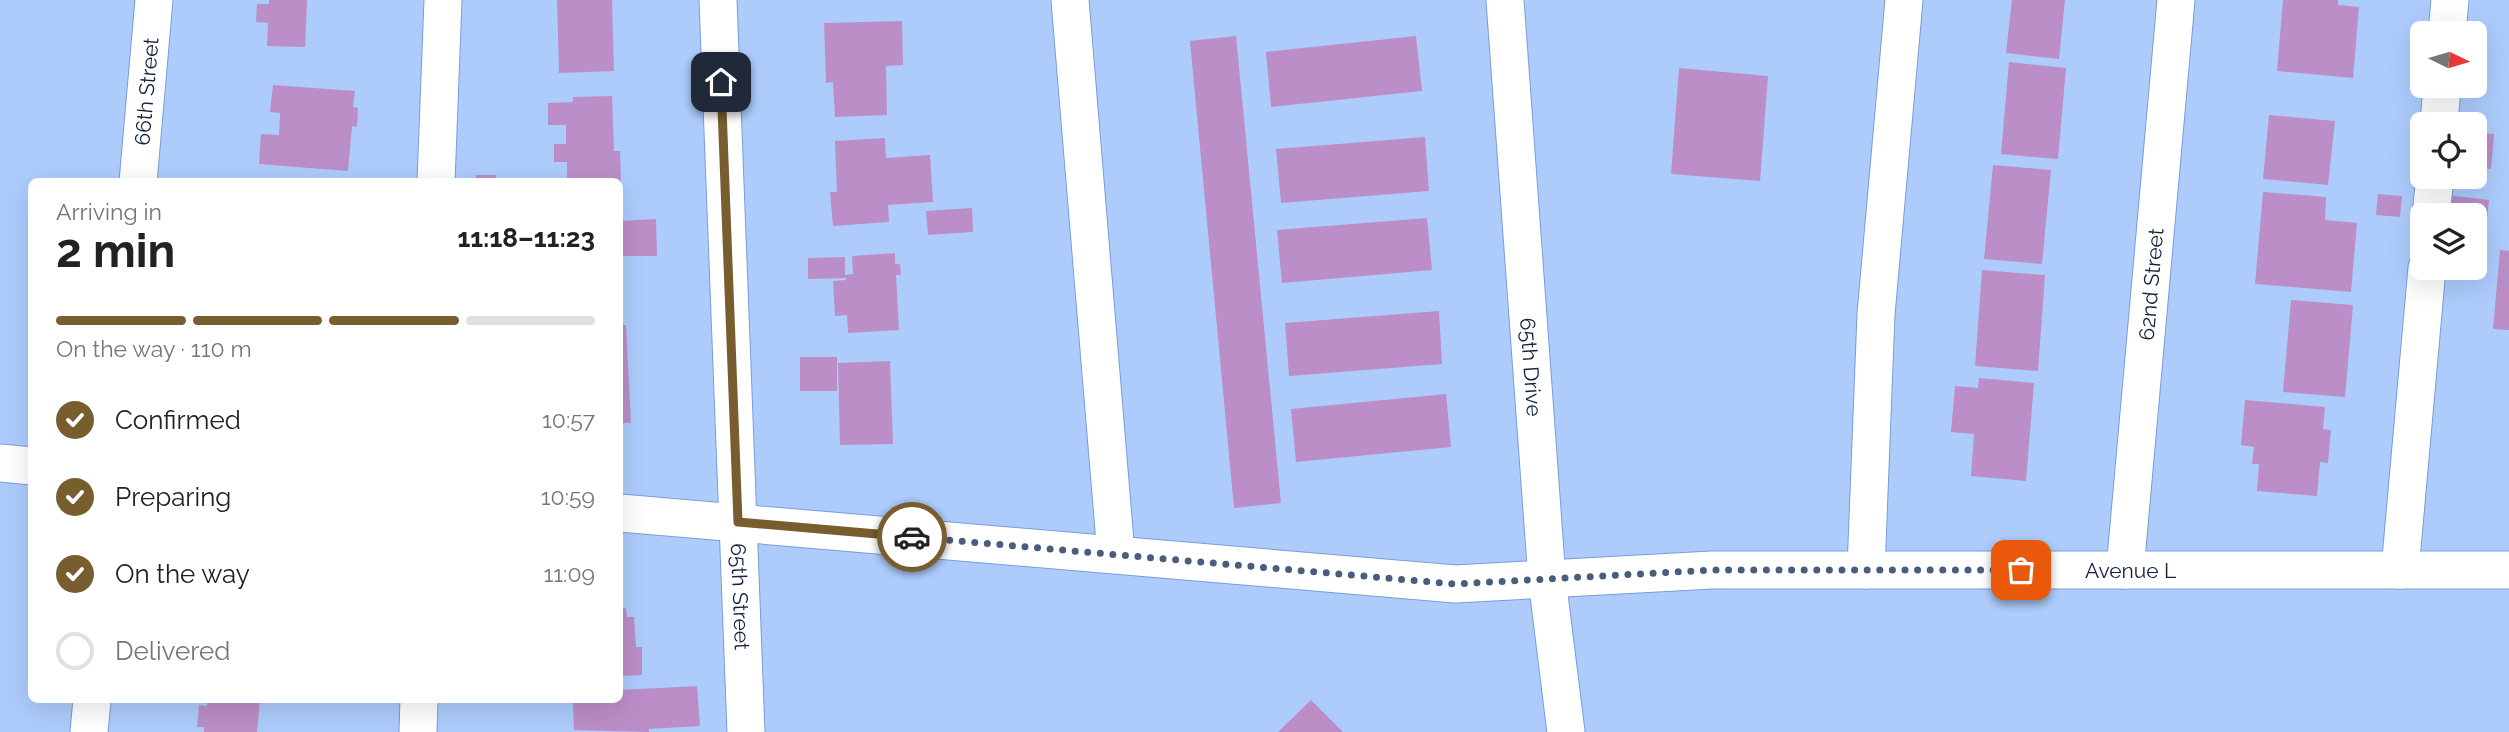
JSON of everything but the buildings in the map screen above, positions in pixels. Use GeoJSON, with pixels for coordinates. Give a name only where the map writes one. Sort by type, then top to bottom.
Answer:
{"type":"FeatureCollection","features":[{"type":"Feature","properties":{"kind":"street","name":"66th Street"},"geometry":{"type":"LineString","coordinates":[[138,178],[154,0]]}},
{"type":"Feature","properties":{"kind":"street"},"geometry":{"type":"LineString","coordinates":[[436,178],[443,0]]}},
{"type":"Feature","properties":{"kind":"street","name":"65th Street"},"geometry":{"type":"LineString","coordinates":[[718,0],[746,732]]}},
{"type":"Feature","properties":{"kind":"street"},"geometry":{"type":"LineString","coordinates":[[1070,0],[1116,554]]}},
{"type":"Feature","properties":{"kind":"street","name":"65th Drive"},"geometry":{"type":"LineString","coordinates":[[1505,0],[1547,579],[1566,732]]}},
{"type":"Feature","properties":{"kind":"street"},"geometry":{"type":"LineString","coordinates":[[1866,570],[1876,314],[1904,0]]}},
{"type":"Feature","properties":{"kind":"street","name":"62nd Street"},"geometry":{"type":"LineString","coordinates":[[2125,570],[2176,0]]}},
{"type":"Feature","properties":{"kind":"street"},"geometry":{"type":"LineString","coordinates":[[2448,21],[2450,0]]}},
{"type":"Feature","properties":{"kind":"street"},"geometry":{"type":"LineString","coordinates":[[2400,570],[2426,280]]}},
{"type":"Feature","properties":{"kind":"street"},"geometry":{"type":"LineString","coordinates":[[0,463],[28,466]]}},
{"type":"Feature","properties":{"kind":"street","name":"Avenue L"},"geometry":{"type":"LineString","coordinates":[[623,513],[1455,584],[1712,570],[2509,570]]}},
{"type":"Feature","properties":{"kind":"street"},"geometry":{"type":"LineString","coordinates":[[89,732],[92,703]]}},
{"type":"Feature","properties":{"kind":"street"},"geometry":{"type":"LineString","coordinates":[[418,732],[419,703]]}},
{"type":"Feature","properties":{"kind":"way so far"},"geometry":{"type":"LineString","coordinates":[[912,537],[1455,584],[1712,570],[2021,570]]}},
{"type":"Feature","properties":{"kind":"route"},"geometry":{"type":"LineString","coordinates":[[721,82],[738,522],[912,537]]}}]}
